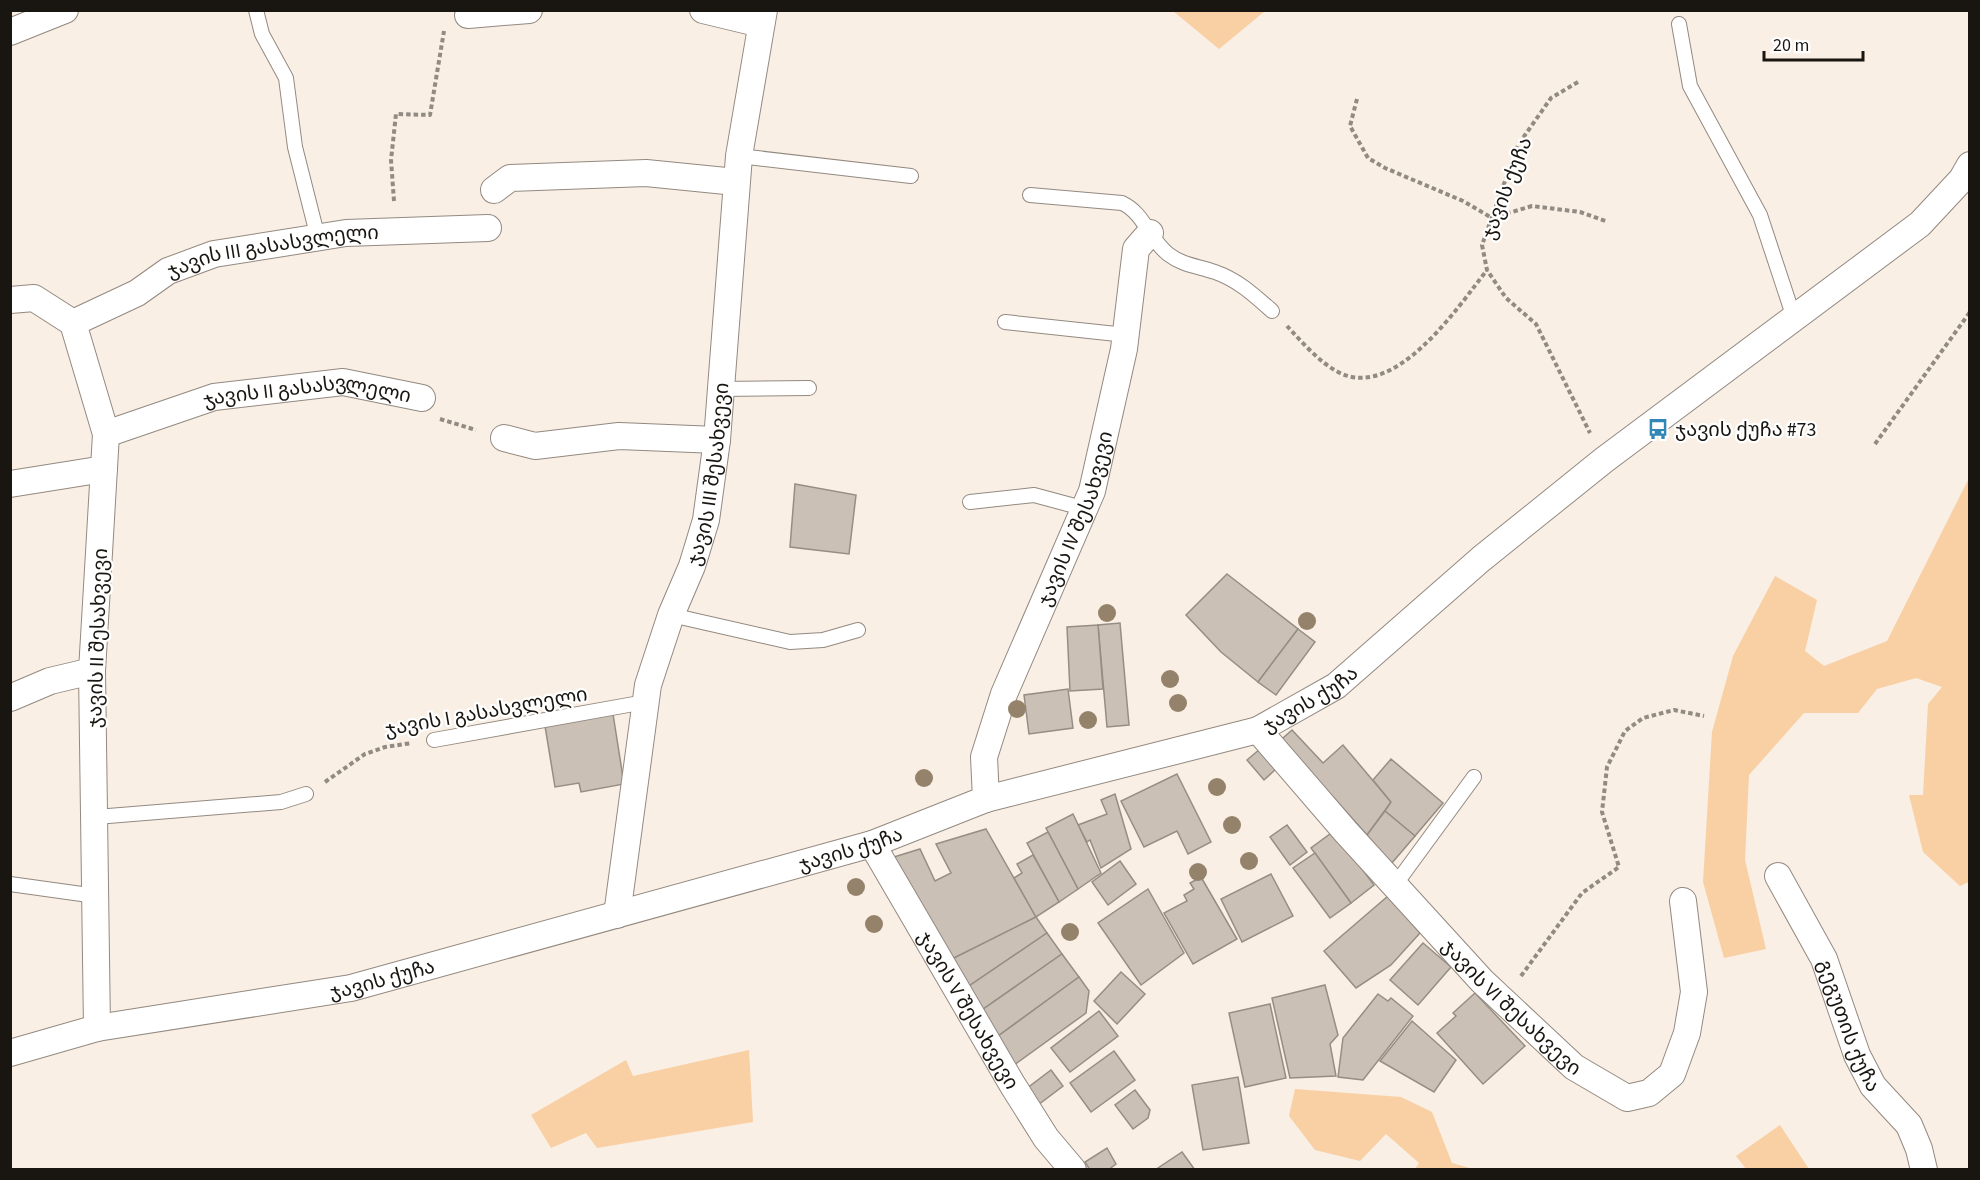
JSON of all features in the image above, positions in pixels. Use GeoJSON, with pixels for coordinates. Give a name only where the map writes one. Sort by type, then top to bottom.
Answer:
{"type":"FeatureCollection","features":[{"type":"Feature","properties":{"kind":"street"},"geometry":{"type":"LineString","coordinates":[[10,32],[64,10]]}},
{"type":"Feature","properties":{"kind":"street"},"geometry":{"type":"LineString","coordinates":[[468,15],[529,10]]}},
{"type":"Feature","properties":{"kind":"street","name":"ჯავის III შესახვევი"},"geometry":{"type":"LineString","coordinates":[[618,915],[645,702],[671,615],[692,566],[706,520],[717,440],[736,182],[762,17],[703,10]]}},
{"type":"Feature","properties":{"kind":"street","name":"ჯავის ქუჩა"},"geometry":{"type":"LineString","coordinates":[[10,1053],[97,1028],[351,988],[872,844],[986,799],[1258,730],[1336,686],[1481,559],[1604,460],[1920,224],[1962,179],[1970,165]]}},
{"type":"Feature","properties":{"kind":"street"},"geometry":{"type":"LineString","coordinates":[[494,190],[510,178],[646,172],[736,182]]}},
{"type":"Feature","properties":{"kind":"street","name":"ჯავის III გასასვლელი"},"geometry":{"type":"LineString","coordinates":[[73,323],[137,292],[168,271],[214,254],[346,233],[488,228]]}},
{"type":"Feature","properties":{"kind":"street","name":"ჯავის IV შესახვევი"},"geometry":{"type":"LineString","coordinates":[[986,799],[984,757],[1004,694],[1086,509],[1104,442],[1126,335],[1136,249],[1150,233]]}},
{"type":"Feature","properties":{"kind":"street"},"geometry":{"type":"LineString","coordinates":[[10,300],[34,298],[73,323]]}},
{"type":"Feature","properties":{"kind":"street","name":"ჯავის II შესახვევი"},"geometry":{"type":"LineString","coordinates":[[73,323],[106,434],[92,671],[96,817],[97,1028]]}},
{"type":"Feature","properties":{"kind":"street","name":"ჯავის II გასასვლელი"},"geometry":{"type":"LineString","coordinates":[[106,434],[214,397],[342,382],[422,398]]}},
{"type":"Feature","properties":{"kind":"street"},"geometry":{"type":"LineString","coordinates":[[504,438],[535,446],[619,436],[717,440]]}},
{"type":"Feature","properties":{"kind":"street"},"geometry":{"type":"LineString","coordinates":[[10,484],[104,469]]}},
{"type":"Feature","properties":{"kind":"street"},"geometry":{"type":"LineString","coordinates":[[10,698],[50,681],[92,671]]}},
{"type":"Feature","properties":{"kind":"street","name":"ჯავის VI შესახვევი"},"geometry":{"type":"LineString","coordinates":[[1258,730],[1395,885],[1503,1001],[1574,1067],[1627,1098],[1649,1093],[1672,1074],[1687,1033],[1694,992],[1683,901]]}},
{"type":"Feature","properties":{"kind":"street","name":"ჯავის V შესახვევი"},"geometry":{"type":"LineString","coordinates":[[872,844],[1012,1084],[1046,1138],[1073,1170]]}},
{"type":"Feature","properties":{"kind":"street","name":"გეგუთის ქუჩა"},"geometry":{"type":"LineString","coordinates":[[1778,876],[1824,959],[1857,1055],[1873,1086],[1909,1125],[1919,1149],[1924,1170]]}},
{"type":"Feature","properties":{"kind":"lane"},"geometry":{"type":"LineString","coordinates":[[256,10],[262,34],[286,78],[295,147],[318,238]]}},
{"type":"Feature","properties":{"kind":"lane"},"geometry":{"type":"LineString","coordinates":[[1679,24],[1690,86],[1760,215],[1794,318]]}},
{"type":"Feature","properties":{"kind":"lane"},"geometry":{"type":"LineString","coordinates":[[739,156],[911,176]]}},
{"type":"Feature","properties":{"kind":"lane"},"geometry":{"type":"LineString","coordinates":[[1030,195],[1122,203],[1132,208],[1165,252],[1180,262],[1215,272],[1247,287],[1272,311]]}},
{"type":"Feature","properties":{"kind":"lane"},"geometry":{"type":"LineString","coordinates":[[1005,322],[1126,335]]}},
{"type":"Feature","properties":{"kind":"lane"},"geometry":{"type":"LineString","coordinates":[[720,389],[809,388]]}},
{"type":"Feature","properties":{"kind":"lane"},"geometry":{"type":"LineString","coordinates":[[970,502],[1034,495],[1086,509]]}},
{"type":"Feature","properties":{"kind":"lane"},"geometry":{"type":"LineString","coordinates":[[671,615],[790,642],[824,640],[858,630]]}},
{"type":"Feature","properties":{"kind":"lane","name":"ჯავის I გასასვლელი"},"geometry":{"type":"LineString","coordinates":[[434,740],[645,702]]}},
{"type":"Feature","properties":{"kind":"lane"},"geometry":{"type":"LineString","coordinates":[[1395,885],[1474,777]]}},
{"type":"Feature","properties":{"kind":"lane"},"geometry":{"type":"LineString","coordinates":[[96,817],[281,802],[306,794]]}},
{"type":"Feature","properties":{"kind":"lane"},"geometry":{"type":"LineString","coordinates":[[10,884],[96,896]]}},
{"type":"Feature","properties":{"kind":"path"},"geometry":{"type":"LineString","coordinates":[[395,232],[391,160],[396,114],[430,115],[444,31],[450,21],[468,15]]}},
{"type":"Feature","properties":{"kind":"path","name":"ჯავის ქუჩა"},"geometry":{"type":"LineString","coordinates":[[1578,82],[1551,98],[1518,145],[1482,244],[1487,270],[1506,298],[1536,324],[1604,460]]}},
{"type":"Feature","properties":{"kind":"path"},"geometry":{"type":"LineString","coordinates":[[1357,99],[1350,126],[1368,158],[1385,168],[1463,201],[1492,218],[1532,206],[1580,212],[1608,222]]}},
{"type":"Feature","properties":{"kind":"path"},"geometry":{"type":"LineString","coordinates":[[1272,311],[1314,354],[1340,373],[1363,378],[1389,373],[1420,349],[1487,270]]}},
{"type":"Feature","properties":{"kind":"path"},"geometry":{"type":"LineString","coordinates":[[1875,444],[1970,312]]}},
{"type":"Feature","properties":{"kind":"path","name":"ჯავის II გასასვლელი"},"geometry":{"type":"LineString","coordinates":[[422,398],[441,420],[504,438]]}},
{"type":"Feature","properties":{"kind":"path"},"geometry":{"type":"LineString","coordinates":[[1503,1001],[1568,908],[1582,893],[1619,867],[1602,812],[1607,766],[1625,731],[1643,718],[1674,710],[1704,716]]}},
{"type":"Feature","properties":{"kind":"path","name":"ჯავის I გასასვლელი"},"geometry":{"type":"LineString","coordinates":[[306,794],[365,754],[385,747],[434,740]]}},
{"type":"Feature","properties":{"kind":"shaded area"},"geometry":{"type":"Polygon","coordinates":[[[1173,11],[1265,11],[1219,49],[1173,11]]]}},
{"type":"Feature","properties":{"kind":"shaded area"},"geometry":{"type":"Polygon","coordinates":[[[1969,478],[1969,882],[1960,886],[1923,852],[1909,795],[1923,795],[1928,704],[1942,687],[1916,678],[1877,689],[1858,713],[1804,713],[1749,775],[1745,860],[1766,949],[1724,958],[1703,882],[1712,732],[1733,656],[1775,576],[1817,600],[1805,651],[1824,666],[1887,641],[1969,478]]]}},
{"type":"Feature","properties":{"kind":"shaded area"},"geometry":{"type":"Polygon","coordinates":[[[749,1050],[753,1122],[597,1148],[586,1133],[551,1148],[531,1115],[626,1060],[633,1076],[749,1050]]]}},
{"type":"Feature","properties":{"kind":"shaded area"},"geometry":{"type":"Polygon","coordinates":[[[1295,1089],[1401,1097],[1432,1112],[1452,1163],[1473,1169],[1415,1169],[1419,1163],[1386,1134],[1360,1161],[1315,1150],[1289,1116],[1295,1089]]]}},
{"type":"Feature","properties":{"kind":"shaded area"},"geometry":{"type":"Polygon","coordinates":[[[1780,1125],[1809,1169],[1746,1169],[1736,1156],[1780,1125]]]}},
{"type":"Feature","properties":{"kind":"building"},"geometry":{"type":"Polygon","coordinates":[[[795,484],[856,495],[849,554],[790,547],[795,484]]]}},
{"type":"Feature","properties":{"kind":"building"},"geometry":{"type":"Polygon","coordinates":[[[1227,574],[1298,629],[1258,682],[1221,652],[1186,615],[1227,574]]]}},
{"type":"Feature","properties":{"kind":"building"},"geometry":{"type":"Polygon","coordinates":[[[1120,623],[1129,725],[1107,727],[1098,625],[1120,623]]]}},
{"type":"Feature","properties":{"kind":"building"},"geometry":{"type":"Polygon","coordinates":[[[1098,625],[1103,689],[1070,691],[1067,627],[1098,625]]]}},
{"type":"Feature","properties":{"kind":"building"},"geometry":{"type":"Polygon","coordinates":[[[1298,629],[1315,642],[1276,695],[1258,682],[1298,629]]]}},
{"type":"Feature","properties":{"kind":"building"},"geometry":{"type":"Polygon","coordinates":[[[1068,689],[1073,728],[1029,734],[1024,695],[1068,689]]]}},
{"type":"Feature","properties":{"kind":"building"},"geometry":{"type":"Polygon","coordinates":[[[613,714],[624,784],[581,792],[579,783],[555,787],[545,726],[613,714]]]}},
{"type":"Feature","properties":{"kind":"building"},"geometry":{"type":"Polygon","coordinates":[[[1292,730],[1323,763],[1343,745],[1391,802],[1367,835],[1334,798],[1327,804],[1275,745],[1292,730]]]}},
{"type":"Feature","properties":{"kind":"building"},"geometry":{"type":"Polygon","coordinates":[[[1260,749],[1277,768],[1264,780],[1247,760],[1260,749]]]}},
{"type":"Feature","properties":{"kind":"building"},"geometry":{"type":"Polygon","coordinates":[[[1391,759],[1443,803],[1415,836],[1385,811],[1391,802],[1373,780],[1391,759]]]}},
{"type":"Feature","properties":{"kind":"building"},"geometry":{"type":"Polygon","coordinates":[[[1177,774],[1211,842],[1188,854],[1177,831],[1144,847],[1121,801],[1177,774]]]}},
{"type":"Feature","properties":{"kind":"building"},"geometry":{"type":"Polygon","coordinates":[[[1115,794],[1131,849],[1101,868],[1090,840],[1087,842],[1078,825],[1107,814],[1101,800],[1115,794]]]}},
{"type":"Feature","properties":{"kind":"building"},"geometry":{"type":"Polygon","coordinates":[[[1385,811],[1415,836],[1391,864],[1367,835],[1385,811]]]}},
{"type":"Feature","properties":{"kind":"building"},"geometry":{"type":"Polygon","coordinates":[[[1073,814],[1101,873],[1078,889],[1046,828],[1073,814]]]}},
{"type":"Feature","properties":{"kind":"building"},"geometry":{"type":"Polygon","coordinates":[[[1287,825],[1307,852],[1290,865],[1270,837],[1287,825]]]}},
{"type":"Feature","properties":{"kind":"building"},"geometry":{"type":"Polygon","coordinates":[[[986,829],[1036,917],[950,960],[894,857],[920,849],[935,881],[951,873],[936,844],[986,829]]]}},
{"type":"Feature","properties":{"kind":"building"},"geometry":{"type":"Polygon","coordinates":[[[1334,831],[1374,885],[1351,903],[1311,848],[1334,831]]]}},
{"type":"Feature","properties":{"kind":"building"},"geometry":{"type":"Polygon","coordinates":[[[1048,832],[1078,889],[1059,902],[1027,843],[1048,832]]]}},
{"type":"Feature","properties":{"kind":"building"},"geometry":{"type":"Polygon","coordinates":[[[1315,853],[1351,903],[1330,918],[1293,868],[1315,853]]]}},
{"type":"Feature","properties":{"kind":"building"},"geometry":{"type":"Polygon","coordinates":[[[1033,855],[1059,902],[1036,917],[1014,878],[1022,873],[1017,864],[1033,855]]]}},
{"type":"Feature","properties":{"kind":"building"},"geometry":{"type":"Polygon","coordinates":[[[1120,861],[1136,884],[1108,905],[1092,882],[1120,861]]]}},
{"type":"Feature","properties":{"kind":"building"},"geometry":{"type":"Polygon","coordinates":[[[1271,874],[1293,916],[1242,942],[1221,899],[1271,874]]]}},
{"type":"Feature","properties":{"kind":"building"},"geometry":{"type":"Polygon","coordinates":[[[1201,877],[1237,939],[1193,964],[1164,913],[1187,901],[1184,895],[1194,889],[1190,883],[1201,877]]]}},
{"type":"Feature","properties":{"kind":"building"},"geometry":{"type":"Polygon","coordinates":[[[1148,889],[1184,953],[1141,985],[1098,923],[1148,889]]]}},
{"type":"Feature","properties":{"kind":"building"},"geometry":{"type":"Polygon","coordinates":[[[1388,896],[1420,933],[1391,965],[1356,988],[1324,951],[1388,896]]]}},
{"type":"Feature","properties":{"kind":"building"},"geometry":{"type":"Polygon","coordinates":[[[1036,917],[1047,933],[966,988],[950,960],[1036,917]]]}},
{"type":"Feature","properties":{"kind":"building"},"geometry":{"type":"Polygon","coordinates":[[[1047,933],[1062,954],[979,1012],[966,988],[1047,933]]]}},
{"type":"Feature","properties":{"kind":"building"},"geometry":{"type":"Polygon","coordinates":[[[1423,943],[1451,967],[1418,1005],[1390,980],[1423,943]]]}},
{"type":"Feature","properties":{"kind":"building"},"geometry":{"type":"Polygon","coordinates":[[[1062,954],[1079,977],[994,1039],[979,1012],[1062,954]]]}},
{"type":"Feature","properties":{"kind":"building"},"geometry":{"type":"Polygon","coordinates":[[[1121,972],[1145,994],[1117,1024],[1094,1001],[1121,972]]]}},
{"type":"Feature","properties":{"kind":"building"},"geometry":{"type":"Polygon","coordinates":[[[1079,977],[1089,991],[1086,1013],[1010,1068],[994,1039],[1079,977]]]}},
{"type":"Feature","properties":{"kind":"building"},"geometry":{"type":"Polygon","coordinates":[[[1325,985],[1338,1035],[1330,1044],[1336,1076],[1290,1078],[1272,998],[1325,985]]]}},
{"type":"Feature","properties":{"kind":"building"},"geometry":{"type":"Polygon","coordinates":[[[1475,993],[1525,1046],[1483,1084],[1437,1033],[1456,1016],[1453,1013],[1475,993]]]}},
{"type":"Feature","properties":{"kind":"building"},"geometry":{"type":"Polygon","coordinates":[[[1378,994],[1388,1001],[1391,998],[1413,1016],[1363,1080],[1338,1077],[1343,1038],[1378,994]]]}},
{"type":"Feature","properties":{"kind":"building"},"geometry":{"type":"Polygon","coordinates":[[[1270,1004],[1286,1078],[1245,1087],[1229,1013],[1270,1004]]]}},
{"type":"Feature","properties":{"kind":"building"},"geometry":{"type":"Polygon","coordinates":[[[1099,1011],[1118,1036],[1070,1072],[1051,1048],[1099,1011]]]}},
{"type":"Feature","properties":{"kind":"building"},"geometry":{"type":"Polygon","coordinates":[[[1412,1021],[1456,1060],[1434,1092],[1380,1061],[1412,1021]]]}},
{"type":"Feature","properties":{"kind":"building"},"geometry":{"type":"Polygon","coordinates":[[[1114,1051],[1135,1080],[1091,1112],[1070,1083],[1114,1051]]]}},
{"type":"Feature","properties":{"kind":"building"},"geometry":{"type":"Polygon","coordinates":[[[1051,1070],[1063,1086],[1038,1105],[1026,1089],[1051,1070]]]}},
{"type":"Feature","properties":{"kind":"building"},"geometry":{"type":"Polygon","coordinates":[[[1238,1077],[1249,1143],[1203,1150],[1192,1085],[1238,1077]]]}},
{"type":"Feature","properties":{"kind":"building"},"geometry":{"type":"Polygon","coordinates":[[[1135,1090],[1150,1110],[1148,1118],[1133,1129],[1115,1105],[1135,1090]]]}},
{"type":"Feature","properties":{"kind":"building"},"geometry":{"type":"Polygon","coordinates":[[[1107,1148],[1116,1164],[1108,1170],[1090,1170],[1085,1162],[1107,1148]]]}},
{"type":"Feature","properties":{"kind":"building"},"geometry":{"type":"Polygon","coordinates":[[[1182,1152],[1195,1170],[1155,1170],[1182,1152]]]}},
{"type":"Feature","properties":{"kind":"place","name":"ჯავის ქუჩა #73"},"geometry":{"type":"Point","coordinates":[1658,429]}}]}
